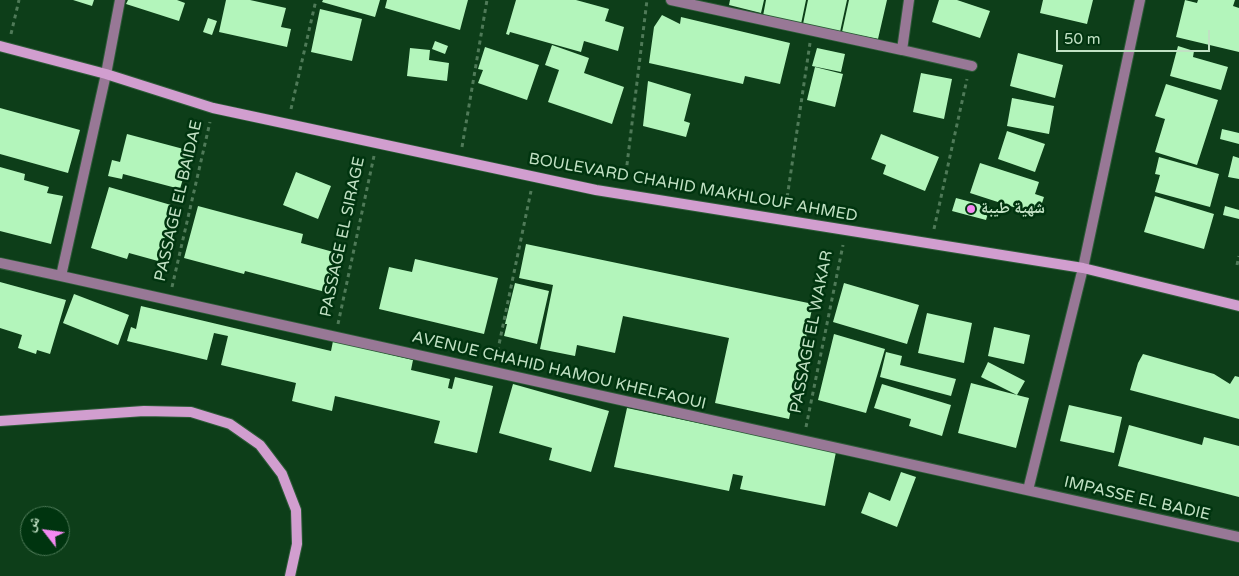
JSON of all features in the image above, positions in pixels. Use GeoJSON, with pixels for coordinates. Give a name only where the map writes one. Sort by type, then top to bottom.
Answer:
{"type":"FeatureCollection","features":[{"type":"Feature","properties":{"kind":"main road","name":"BOULEVARD CHAHID MAKHLOUF AHMED"},"geometry":{"type":"LineString","coordinates":[[4,47],[106,74],[213,108],[534,177],[623,194],[1083,268],[1239,306]]}},
{"type":"Feature","properties":{"kind":"main road"},"geometry":{"type":"LineString","coordinates":[[0,421],[144,411],[191,412],[230,424],[260,445],[282,474],[296,510],[297,544],[290,576]]}},
{"type":"Feature","properties":{"kind":"street"},"geometry":{"type":"LineString","coordinates":[[61,276],[106,74],[120,0]]}},
{"type":"Feature","properties":{"kind":"street"},"geometry":{"type":"LineString","coordinates":[[671,0],[972,66]]}},
{"type":"Feature","properties":{"kind":"street"},"geometry":{"type":"LineString","coordinates":[[902,50],[909,0]]}},
{"type":"Feature","properties":{"kind":"street"},"geometry":{"type":"LineString","coordinates":[[1028,490],[1083,268],[1140,0]]}},
{"type":"Feature","properties":{"kind":"street","name":"AVENUE CHAHID HAMOU KHELFAOUI"},"geometry":{"type":"LineString","coordinates":[[0,263],[1028,490]]}},
{"type":"Feature","properties":{"kind":"street","name":"IMPASSE EL BADIE"},"geometry":{"type":"LineString","coordinates":[[1028,490],[1239,537]]}},
{"type":"Feature","properties":{"kind":"path"},"geometry":{"type":"LineString","coordinates":[[4,47],[18,0]]}},
{"type":"Feature","properties":{"kind":"path"},"geometry":{"type":"LineString","coordinates":[[288,124],[316,0]]}},
{"type":"Feature","properties":{"kind":"path"},"geometry":{"type":"LineString","coordinates":[[459,161],[486,0]]}},
{"type":"Feature","properties":{"kind":"path"},"geometry":{"type":"LineString","coordinates":[[623,194],[647,0]]}},
{"type":"Feature","properties":{"kind":"path"},"geometry":{"type":"LineString","coordinates":[[784,220],[812,30]]}},
{"type":"Feature","properties":{"kind":"path"},"geometry":{"type":"LineString","coordinates":[[931,243],[967,78],[966,68],[960,63]]}},
{"type":"Feature","properties":{"kind":"path","name":"PASSAGE EL BAIDAE"},"geometry":{"type":"LineString","coordinates":[[169,300],[213,108]]}},
{"type":"Feature","properties":{"kind":"path","name":"PASSAGE EL SIRAGE"},"geometry":{"type":"LineString","coordinates":[[335,336],[376,143]]}},
{"type":"Feature","properties":{"kind":"path"},"geometry":{"type":"LineString","coordinates":[[493,372],[534,177]]}},
{"type":"Feature","properties":{"kind":"path","name":"PASSAGE EL WAKAR"},"geometry":{"type":"LineString","coordinates":[[803,440],[846,230]]}},
{"type":"Feature","properties":{"kind":"path"},"geometry":{"type":"LineString","coordinates":[[1237,265],[1239,256]]}},
{"type":"Feature","properties":{"kind":"building"},"geometry":{"type":"Polygon","coordinates":[[[73,0],[94,0],[92,6],[73,0]]]}},
{"type":"Feature","properties":{"kind":"building"},"geometry":{"type":"Polygon","coordinates":[[[128,0],[177,0],[185,3],[179,21],[126,4],[128,0]]]}},
{"type":"Feature","properties":{"kind":"building"},"geometry":{"type":"Polygon","coordinates":[[[226,0],[250,0],[286,8],[281,27],[291,29],[287,47],[219,32],[226,0]]]}},
{"type":"Feature","properties":{"kind":"building"},"geometry":{"type":"Polygon","coordinates":[[[323,0],[380,0],[375,17],[322,2],[323,0]]]}},
{"type":"Feature","properties":{"kind":"building"},"geometry":{"type":"Polygon","coordinates":[[[387,0],[468,0],[460,30],[385,8],[387,0]]]}},
{"type":"Feature","properties":{"kind":"building"},"geometry":{"type":"Polygon","coordinates":[[[516,0],[576,0],[609,9],[605,21],[624,27],[618,51],[584,41],[581,52],[510,32],[509,35],[506,34],[516,0]]]}},
{"type":"Feature","properties":{"kind":"building"},"geometry":{"type":"Polygon","coordinates":[[[730,0],[764,0],[761,13],[729,5],[730,0]]]}},
{"type":"Feature","properties":{"kind":"building"},"geometry":{"type":"Polygon","coordinates":[[[766,0],[806,0],[801,24],[763,16],[766,0]]]}},
{"type":"Feature","properties":{"kind":"building"},"geometry":{"type":"Polygon","coordinates":[[[808,0],[847,0],[840,32],[803,24],[808,0]]]}},
{"type":"Feature","properties":{"kind":"building"},"geometry":{"type":"Polygon","coordinates":[[[849,0],[887,0],[878,39],[842,32],[849,0]]]}},
{"type":"Feature","properties":{"kind":"building"},"geometry":{"type":"Polygon","coordinates":[[[939,0],[957,0],[990,11],[980,38],[932,22],[939,0]]]}},
{"type":"Feature","properties":{"kind":"building"},"geometry":{"type":"Polygon","coordinates":[[[1043,0],[1093,0],[1087,24],[1040,13],[1043,0]]]}},
{"type":"Feature","properties":{"kind":"building"},"geometry":{"type":"Polygon","coordinates":[[[1185,0],[1197,3],[1198,0],[1235,0],[1233,6],[1239,8],[1239,52],[1176,37],[1185,0]]]}},
{"type":"Feature","properties":{"kind":"building"},"geometry":{"type":"Polygon","coordinates":[[[320,9],[362,19],[352,61],[311,52],[320,9]]]}},
{"type":"Feature","properties":{"kind":"building"},"geometry":{"type":"Polygon","coordinates":[[[662,15],[680,24],[681,17],[790,43],[780,84],[745,76],[743,84],[649,63],[654,27],[662,15]]]}},
{"type":"Feature","properties":{"kind":"building"},"geometry":{"type":"Polygon","coordinates":[[[208,18],[217,21],[212,35],[203,32],[208,18]]]}},
{"type":"Feature","properties":{"kind":"building"},"geometry":{"type":"Polygon","coordinates":[[[435,41],[448,46],[445,54],[432,49],[435,41]]]}},
{"type":"Feature","properties":{"kind":"building"},"geometry":{"type":"Polygon","coordinates":[[[552,45],[589,58],[584,73],[624,87],[612,124],[548,102],[559,70],[545,65],[552,45]]]}},
{"type":"Feature","properties":{"kind":"building"},"geometry":{"type":"Polygon","coordinates":[[[1178,46],[1194,51],[1193,57],[1228,67],[1221,90],[1170,76],[1178,46]]]}},
{"type":"Feature","properties":{"kind":"building"},"geometry":{"type":"Polygon","coordinates":[[[485,47],[539,65],[527,100],[478,83],[483,70],[478,69],[485,47]]]}},
{"type":"Feature","properties":{"kind":"building"},"geometry":{"type":"Polygon","coordinates":[[[410,48],[430,50],[429,60],[449,63],[447,81],[407,76],[410,48]]]}},
{"type":"Feature","properties":{"kind":"building"},"geometry":{"type":"Polygon","coordinates":[[[817,48],[845,54],[841,72],[812,66],[817,48]]]}},
{"type":"Feature","properties":{"kind":"building"},"geometry":{"type":"Polygon","coordinates":[[[1018,53],[1063,65],[1055,98],[1010,86],[1018,53]]]}},
{"type":"Feature","properties":{"kind":"building"},"geometry":{"type":"Polygon","coordinates":[[[815,67],[843,74],[835,107],[807,100],[815,67]]]}},
{"type":"Feature","properties":{"kind":"building"},"geometry":{"type":"Polygon","coordinates":[[[921,73],[952,79],[944,119],[913,112],[921,73]]]}},
{"type":"Feature","properties":{"kind":"building"},"geometry":{"type":"Polygon","coordinates":[[[648,81],[691,94],[684,121],[690,123],[686,137],[643,126],[648,81]]]}},
{"type":"Feature","properties":{"kind":"building"},"geometry":{"type":"Polygon","coordinates":[[[1166,84],[1218,100],[1197,165],[1155,152],[1165,119],[1155,116],[1166,84]]]}},
{"type":"Feature","properties":{"kind":"building"},"geometry":{"type":"Polygon","coordinates":[[[1012,98],[1054,106],[1049,134],[1007,126],[1012,98]]]}},
{"type":"Feature","properties":{"kind":"building"},"geometry":{"type":"Polygon","coordinates":[[[0,108],[80,130],[68,173],[0,154],[0,108]]]}},
{"type":"Feature","properties":{"kind":"building"},"geometry":{"type":"Polygon","coordinates":[[[1222,129],[1239,133],[1239,144],[1220,139],[1222,129]]]}},
{"type":"Feature","properties":{"kind":"building"},"geometry":{"type":"Polygon","coordinates":[[[1007,131],[1045,144],[1035,172],[998,159],[1007,131]]]}},
{"type":"Feature","properties":{"kind":"building"},"geometry":{"type":"Polygon","coordinates":[[[127,134],[191,151],[180,189],[123,174],[122,179],[108,176],[112,160],[120,162],[127,134]]]}},
{"type":"Feature","properties":{"kind":"building"},"geometry":{"type":"Polygon","coordinates":[[[881,134],[939,157],[925,191],[883,174],[886,165],[871,159],[881,134]]]}},
{"type":"Feature","properties":{"kind":"building"},"geometry":{"type":"Polygon","coordinates":[[[1233,156],[1239,158],[1239,179],[1228,177],[1233,156]]]}},
{"type":"Feature","properties":{"kind":"building"},"geometry":{"type":"Polygon","coordinates":[[[1159,157],[1219,174],[1210,207],[1155,192],[1160,175],[1155,174],[1159,157]]]}},
{"type":"Feature","properties":{"kind":"building"},"geometry":{"type":"Polygon","coordinates":[[[980,163],[1039,182],[1035,194],[1044,197],[1038,215],[970,193],[980,163]]]}},
{"type":"Feature","properties":{"kind":"building"},"geometry":{"type":"Polygon","coordinates":[[[0,167],[25,174],[24,180],[49,187],[47,193],[63,196],[51,244],[0,231],[0,167]]]}},
{"type":"Feature","properties":{"kind":"building"},"geometry":{"type":"Polygon","coordinates":[[[296,172],[331,186],[318,219],[283,205],[296,172]]]}},
{"type":"Feature","properties":{"kind":"building"},"geometry":{"type":"Polygon","coordinates":[[[109,187],[171,205],[165,227],[168,228],[158,261],[129,253],[127,259],[91,248],[109,187]]]}},
{"type":"Feature","properties":{"kind":"building"},"geometry":{"type":"Polygon","coordinates":[[[1155,196],[1214,214],[1204,249],[1144,232],[1155,196]]]}},
{"type":"Feature","properties":{"kind":"building","name":"شهية طيبة"},"geometry":{"type":"Polygon","coordinates":[[[956,198],[990,207],[986,220],[952,211],[956,198]]]}},
{"type":"Feature","properties":{"kind":"building"},"geometry":{"type":"Polygon","coordinates":[[[198,206],[303,234],[301,243],[344,255],[333,294],[245,271],[244,274],[184,258],[198,206]]]}},
{"type":"Feature","properties":{"kind":"building"},"geometry":{"type":"Polygon","coordinates":[[[1225,206],[1239,210],[1239,219],[1223,215],[1225,206]]]}},
{"type":"Feature","properties":{"kind":"building"},"geometry":{"type":"Polygon","coordinates":[[[526,244],[813,304],[789,419],[715,403],[729,338],[623,316],[615,353],[577,345],[575,356],[540,349],[553,285],[519,278],[526,244]]]}},
{"type":"Feature","properties":{"kind":"building"},"geometry":{"type":"Polygon","coordinates":[[[415,259],[498,278],[484,334],[379,309],[389,267],[412,272],[415,259]]]}},
{"type":"Feature","properties":{"kind":"building"},"geometry":{"type":"Polygon","coordinates":[[[0,282],[66,300],[50,354],[37,350],[36,354],[18,348],[22,335],[0,328],[0,282]]]}},
{"type":"Feature","properties":{"kind":"building"},"geometry":{"type":"Polygon","coordinates":[[[515,283],[549,291],[537,344],[504,336],[515,283]]]}},
{"type":"Feature","properties":{"kind":"building"},"geometry":{"type":"Polygon","coordinates":[[[844,283],[919,305],[907,344],[833,322],[844,283]]]}},
{"type":"Feature","properties":{"kind":"building"},"geometry":{"type":"Polygon","coordinates":[[[74,294],[129,315],[118,345],[63,323],[74,294]]]}},
{"type":"Feature","properties":{"kind":"building"},"geometry":{"type":"Polygon","coordinates":[[[141,306],[331,351],[333,341],[413,360],[411,370],[450,379],[448,388],[452,389],[455,377],[493,386],[477,453],[434,443],[440,421],[335,396],[332,411],[292,401],[296,383],[221,365],[228,336],[214,333],[207,360],[127,341],[131,327],[136,329],[141,306]]]}},
{"type":"Feature","properties":{"kind":"building"},"geometry":{"type":"Polygon","coordinates":[[[927,313],[972,323],[964,363],[918,353],[927,313]]]}},
{"type":"Feature","properties":{"kind":"building"},"geometry":{"type":"Polygon","coordinates":[[[994,327],[1030,335],[1024,364],[988,356],[994,327]]]}},
{"type":"Feature","properties":{"kind":"building"},"geometry":{"type":"Polygon","coordinates":[[[834,334],[885,349],[866,413],[818,400],[834,334]]]}},
{"type":"Feature","properties":{"kind":"building"},"geometry":{"type":"Polygon","coordinates":[[[886,352],[902,356],[900,365],[956,379],[951,396],[880,377],[886,352]]]}},
{"type":"Feature","properties":{"kind":"building"},"geometry":{"type":"Polygon","coordinates":[[[1143,354],[1214,374],[1230,384],[1235,376],[1239,377],[1239,419],[1130,390],[1138,363],[1143,354]]]}},
{"type":"Feature","properties":{"kind":"building"},"geometry":{"type":"Polygon","coordinates":[[[988,362],[1025,381],[1017,395],[981,377],[988,362]]]}},
{"type":"Feature","properties":{"kind":"building"},"geometry":{"type":"Polygon","coordinates":[[[971,383],[1029,398],[1016,448],[958,433],[971,383]]]}},
{"type":"Feature","properties":{"kind":"building"},"geometry":{"type":"Polygon","coordinates":[[[513,384],[609,411],[591,472],[549,460],[552,448],[499,433],[513,384]]]}},
{"type":"Feature","properties":{"kind":"building"},"geometry":{"type":"Polygon","coordinates":[[[882,384],[951,405],[942,436],[909,426],[911,419],[874,408],[882,384]]]}},
{"type":"Feature","properties":{"kind":"building"},"geometry":{"type":"Polygon","coordinates":[[[1069,405],[1122,417],[1114,453],[1060,441],[1069,405]]]}},
{"type":"Feature","properties":{"kind":"building"},"geometry":{"type":"Polygon","coordinates":[[[627,408],[836,452],[825,506],[740,489],[743,476],[733,474],[729,491],[614,467],[627,408]]]}},
{"type":"Feature","properties":{"kind":"building"},"geometry":{"type":"Polygon","coordinates":[[[1129,425],[1202,445],[1204,437],[1239,446],[1239,497],[1118,466],[1129,425]]]}},
{"type":"Feature","properties":{"kind":"building"},"geometry":{"type":"Polygon","coordinates":[[[901,472],[916,477],[897,527],[861,513],[869,492],[890,501],[901,472]]]}},
{"type":"Feature","properties":{"kind":"place","name":"شهية طيبة"},"geometry":{"type":"Point","coordinates":[971,209]}}]}
